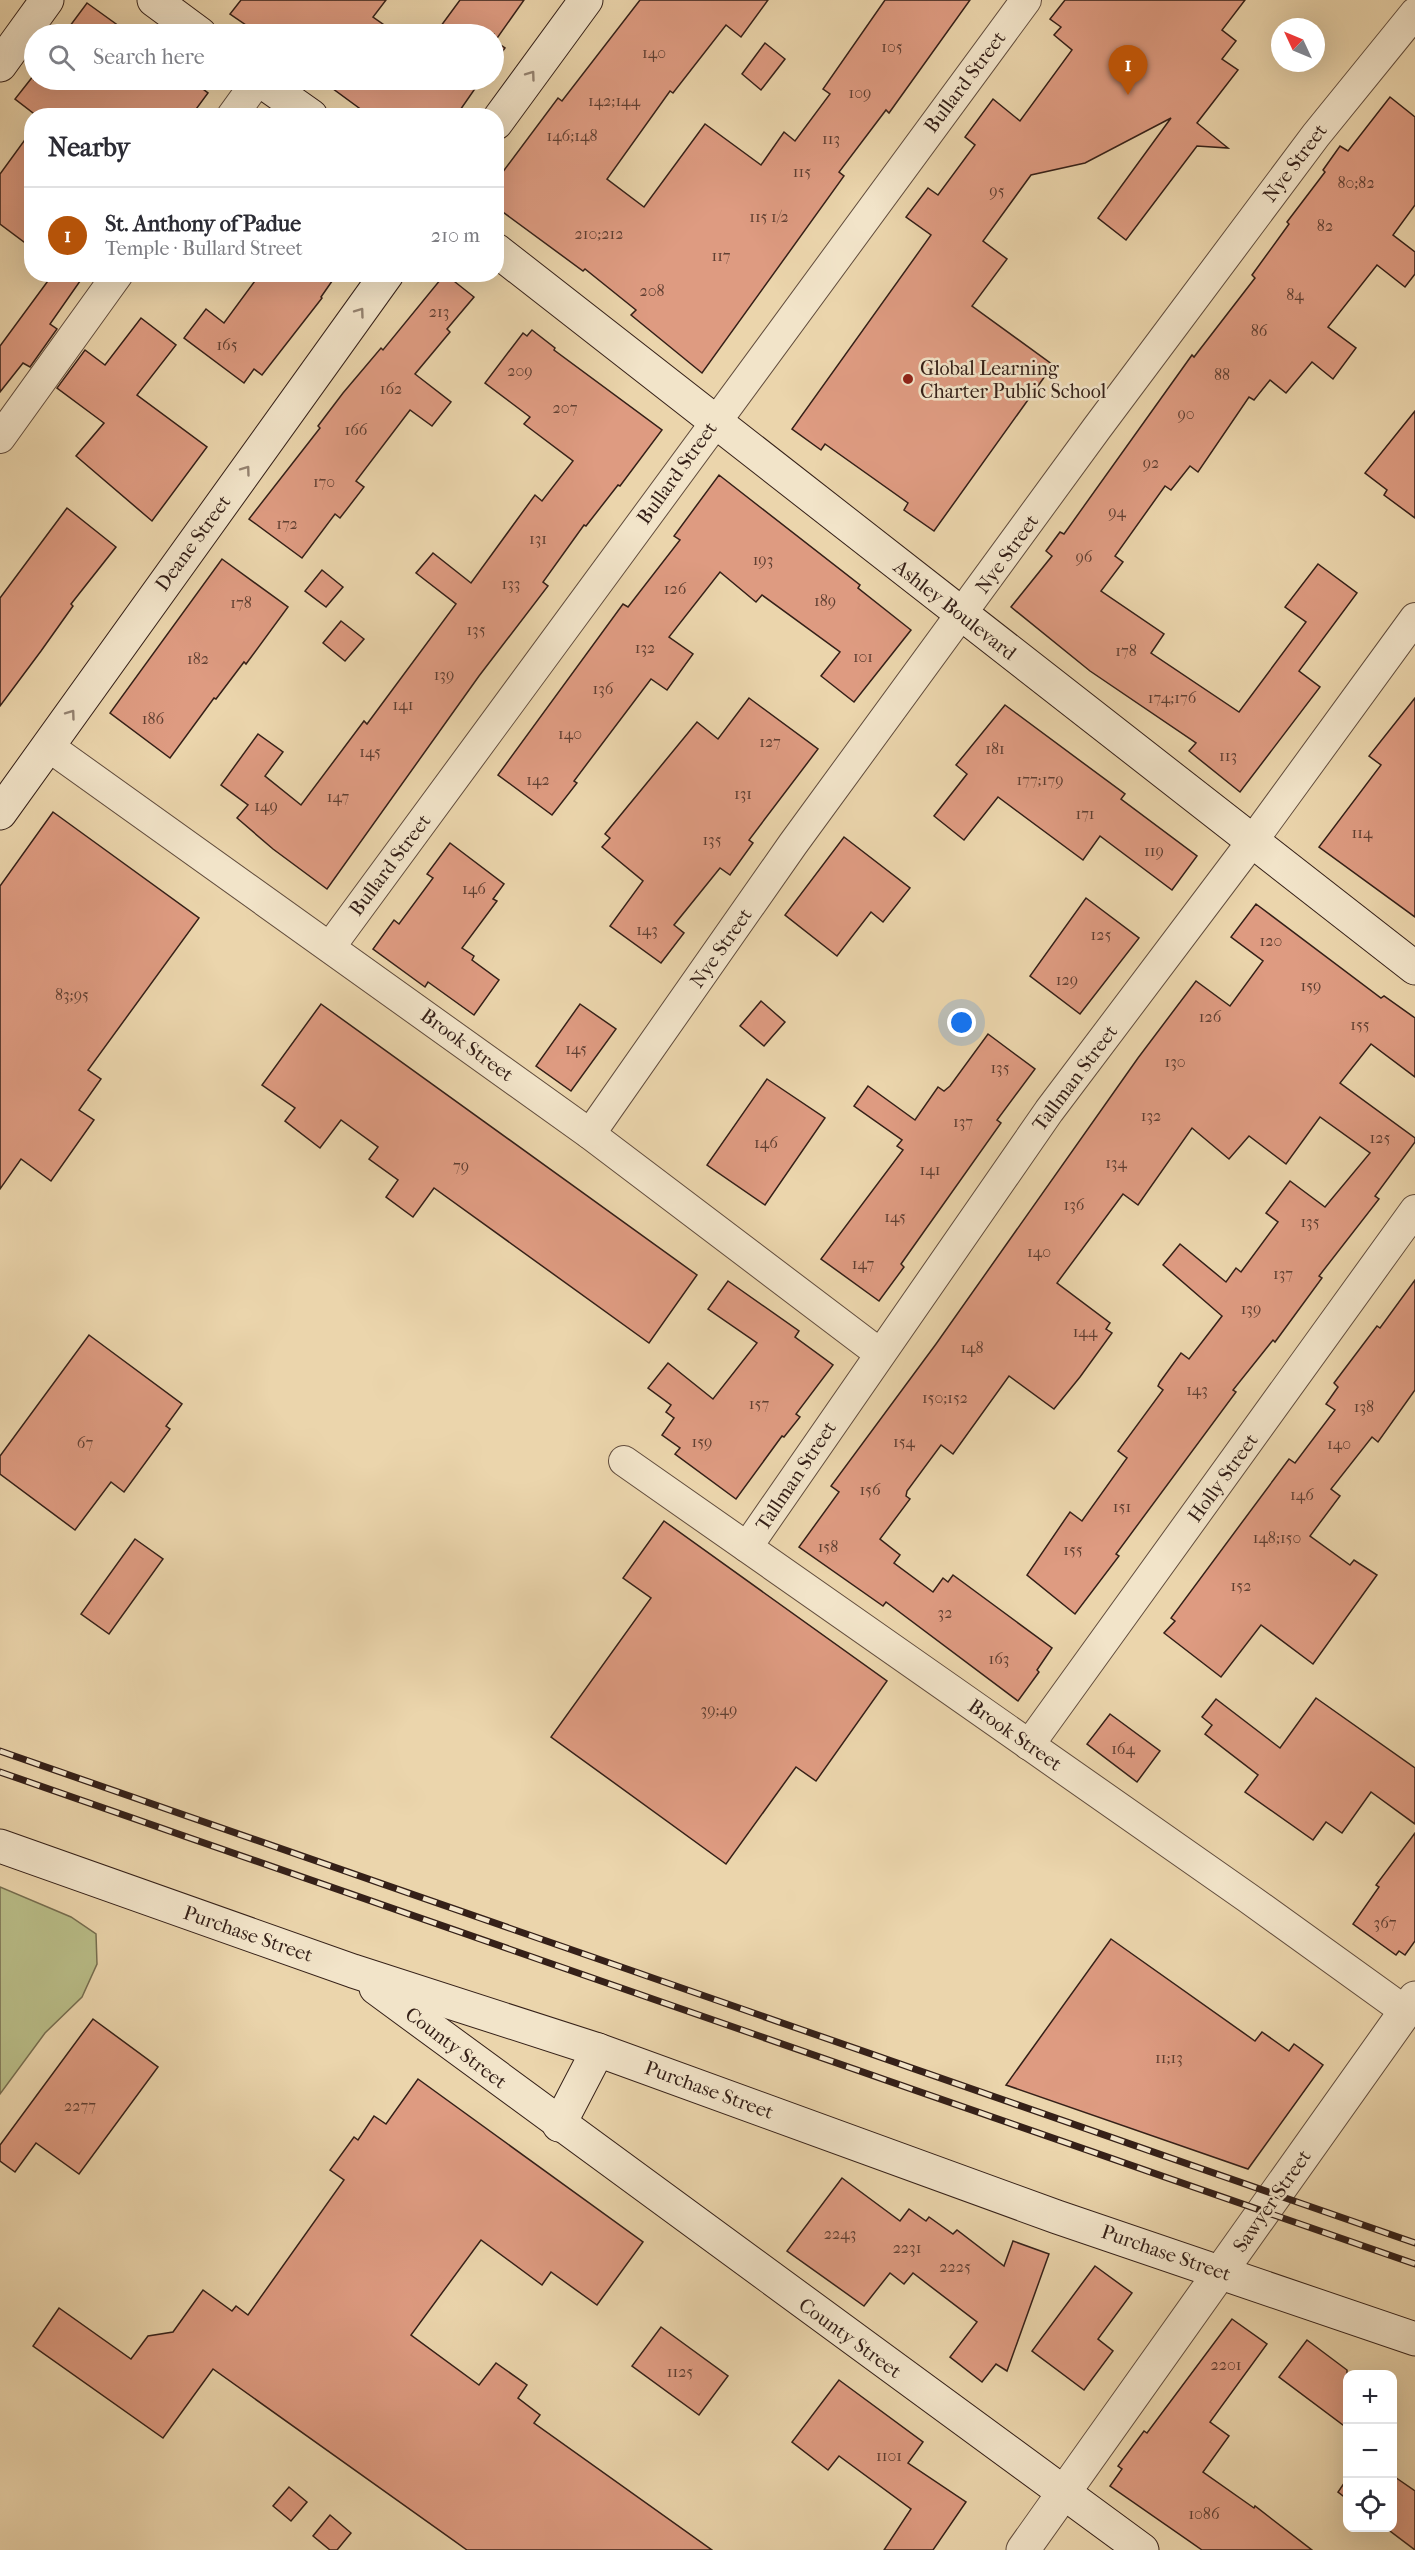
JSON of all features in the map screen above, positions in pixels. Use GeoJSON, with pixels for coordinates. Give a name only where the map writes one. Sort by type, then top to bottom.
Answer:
{"type":"FeatureCollection","features":[{"type":"Feature","properties":{"kind":"main road"},"geometry":{"type":"LineString","coordinates":[[30,24],[47,0]]}},
{"type":"Feature","properties":{"kind":"main road"},"geometry":{"type":"LineString","coordinates":[[154,0],[186,24]]}},
{"type":"Feature","properties":{"kind":"main road"},"geometry":{"type":"LineString","coordinates":[[504,112],[586,0]]}},
{"type":"Feature","properties":{"kind":"main road"},"geometry":{"type":"LineString","coordinates":[[0,65],[24,32]]}},
{"type":"Feature","properties":{"kind":"main road"},"geometry":{"type":"LineString","coordinates":[[274,90],[300,108]]}},
{"type":"Feature","properties":{"kind":"main road","name":"Ashley Boulevard"},"geometry":{"type":"LineString","coordinates":[[504,255],[962,616],[1158,766],[1251,843],[1415,968]]}},
{"type":"Feature","properties":{"kind":"main road","name":"Deane Street"},"geometry":{"type":"LineString","coordinates":[[0,813],[381,282]]}},
{"type":"Feature","properties":{"kind":"main road","name":"Purchase Street"},"geometry":{"type":"LineString","coordinates":[[0,1846],[353,1971],[598,2050],[1058,2217],[1415,2339]]}},
{"type":"Feature","properties":{"kind":"main road","name":"County Street"},"geometry":{"type":"LineString","coordinates":[[353,1971],[559,2125],[1142,2550]]}},
{"type":"Feature","properties":{"kind":"main road","name":"Sawyer Street"},"geometry":{"type":"LineString","coordinates":[[1023,2550],[1410,2005]]}},
{"type":"Feature","properties":{"kind":"main road"},"geometry":{"type":"LineString","coordinates":[[559,2125],[598,2050]]}},
{"type":"Feature","properties":{"kind":"street","name":"Bullard Street"},"geometry":{"type":"LineString","coordinates":[[330,947],[714,421],[1026,0]]}},
{"type":"Feature","properties":{"kind":"street","name":"Nye Street"},"geometry":{"type":"LineString","coordinates":[[590,1134],[793,844],[1098,428],[1316,135],[1415,13]]}},
{"type":"Feature","properties":{"kind":"street"},"geometry":{"type":"LineString","coordinates":[[238,108],[252,90]]}},
{"type":"Feature","properties":{"kind":"street"},"geometry":{"type":"LineString","coordinates":[[0,438],[112,282]]}},
{"type":"Feature","properties":{"kind":"street","name":"Tallman Street"},"geometry":{"type":"LineString","coordinates":[[747,1546],[1049,1111],[1251,843],[1415,618]]}},
{"type":"Feature","properties":{"kind":"street","name":"Brook Street"},"geometry":{"type":"LineString","coordinates":[[48,746],[590,1134],[879,1353]]}},
{"type":"Feature","properties":{"kind":"street","name":"Holly Street"},"geometry":{"type":"LineString","coordinates":[[1029,1745],[1415,1210]]}},
{"type":"Feature","properties":{"kind":"street","name":"Brook Street"},"geometry":{"type":"LineString","coordinates":[[624,1461],[1029,1745],[1410,2005]]}},
{"type":"Feature","properties":{"kind":"green space"},"geometry":{"type":"Polygon","coordinates":[[[0,1887],[71,1917],[96,1934],[97,1964],[82,1997],[45,2033],[0,2094],[0,1887]]]}},
{"type":"Feature","properties":{"kind":"building"},"geometry":{"type":"Polygon","coordinates":[[[241,0],[386,0],[373,17],[383,24],[244,24],[230,14],[241,0]]]}},
{"type":"Feature","properties":{"kind":"building"},"geometry":{"type":"Polygon","coordinates":[[[460,0],[524,0],[504,28],[504,24],[442,24],[460,0]]]}},
{"type":"Feature","properties":{"kind":"building"},"geometry":{"type":"Polygon","coordinates":[[[640,0],[768,0],[741,37],[726,25],[673,93],[670,91],[607,179],[644,207],[705,124],[761,165],[784,132],[795,141],[830,94],[823,89],[885,0],[970,0],[889,113],[886,110],[839,172],[844,176],[702,373],[631,315],[636,310],[585,269],[583,271],[504,213],[504,170],[558,98],[562,101],[640,0]]]}},
{"type":"Feature","properties":{"kind":"building"},"geometry":{"type":"Polygon","coordinates":[[[1065,0],[1245,0],[1222,30],[1236,41],[1222,59],[1238,70],[1197,123],[1228,148],[1197,146],[1126,240],[1098,218],[1171,118],[1085,163],[1031,175],[983,241],[1007,259],[972,306],[1053,365],[934,531],[904,510],[908,503],[825,444],[821,450],[792,429],[931,235],[906,217],[928,188],[938,195],[975,145],[965,137],[993,99],[1020,121],[1072,50],[1054,35],[1061,27],[1050,19],[1065,0]]]}},
{"type":"Feature","properties":{"kind":"building"},"geometry":{"type":"Polygon","coordinates":[[[87,3],[116,24],[71,24],[87,3]]]}},
{"type":"Feature","properties":{"kind":"building"},"geometry":{"type":"Polygon","coordinates":[[[765,43],[785,59],[761,90],[742,74],[765,43]]]}},
{"type":"Feature","properties":{"kind":"building"},"geometry":{"type":"Polygon","coordinates":[[[24,88],[24,90],[204,90],[208,93],[197,108],[27,108],[15,99],[24,88]]]}},
{"type":"Feature","properties":{"kind":"building"},"geometry":{"type":"Polygon","coordinates":[[[335,90],[474,90],[462,108],[359,108],[335,90]]]}},
{"type":"Feature","properties":{"kind":"building"},"geometry":{"type":"Polygon","coordinates":[[[1390,97],[1415,117],[1415,205],[1393,235],[1415,252],[1415,274],[1405,287],[1377,265],[1328,327],[1356,348],[1333,379],[1312,362],[1286,393],[1270,380],[1254,400],[1249,397],[1198,472],[1190,466],[1171,490],[1165,486],[1115,556],[1123,562],[1101,591],[1164,634],[1151,653],[1239,712],[1306,622],[1285,607],[1318,564],[1357,593],[1299,671],[1320,687],[1240,792],[1189,751],[1196,743],[1090,671],[1011,607],[1052,556],[1046,551],[1060,532],[1064,534],[1192,355],[1194,357],[1255,278],[1252,275],[1289,224],[1287,222],[1325,172],[1323,170],[1340,146],[1348,151],[1390,97]]]}},
{"type":"Feature","properties":{"kind":"building"},"geometry":{"type":"Polygon","coordinates":[[[24,141],[24,242],[0,224],[0,174],[24,141]]]}},
{"type":"Feature","properties":{"kind":"building"},"geometry":{"type":"Polygon","coordinates":[[[47,282],[79,282],[50,324],[57,329],[30,367],[23,363],[0,392],[0,346],[47,282]]]}},
{"type":"Feature","properties":{"kind":"building"},"geometry":{"type":"Polygon","coordinates":[[[254,282],[331,282],[322,298],[262,375],[254,369],[244,383],[184,338],[206,309],[224,323],[254,282]]]}},
{"type":"Feature","properties":{"kind":"building"},"geometry":{"type":"Polygon","coordinates":[[[438,282],[455,282],[474,297],[447,329],[450,332],[415,374],[451,402],[432,426],[410,410],[356,481],[364,487],[340,518],[335,514],[302,558],[249,519],[320,428],[318,426],[343,393],[381,348],[383,350],[438,282]]]}},
{"type":"Feature","properties":{"kind":"building"},"geometry":{"type":"Polygon","coordinates":[[[141,318],[176,345],[137,395],[207,447],[152,521],[76,456],[104,423],[57,388],[85,350],[105,365],[141,318]]]}},
{"type":"Feature","properties":{"kind":"building"},"geometry":{"type":"Polygon","coordinates":[[[532,330],[555,348],[554,350],[662,430],[620,486],[618,485],[586,526],[584,525],[543,582],[548,586],[479,676],[327,889],[273,849],[237,818],[248,805],[221,785],[258,734],[283,752],[265,776],[301,805],[364,721],[367,724],[456,604],[416,573],[433,553],[471,583],[535,495],[542,501],[573,461],[524,424],[530,417],[485,383],[523,333],[527,336],[532,330]]]}},
{"type":"Feature","properties":{"kind":"building"},"geometry":{"type":"Polygon","coordinates":[[[1415,411],[1415,518],[1384,495],[1387,490],[1365,473],[1415,411]]]}},
{"type":"Feature","properties":{"kind":"building"},"geometry":{"type":"Polygon","coordinates":[[[719,475],[860,585],[858,588],[911,630],[854,702],[821,676],[840,652],[762,595],[756,602],[720,572],[669,637],[693,654],[667,690],[651,679],[574,781],[577,783],[552,815],[498,775],[623,604],[628,607],[680,540],[674,536],[719,475]]]}},
{"type":"Feature","properties":{"kind":"building"},"geometry":{"type":"Polygon","coordinates":[[[67,508],[116,547],[71,604],[73,606],[0,706],[0,598],[67,508]]]}},
{"type":"Feature","properties":{"kind":"building"},"geometry":{"type":"Polygon","coordinates":[[[222,559],[288,607],[246,664],[244,662],[216,699],[214,698],[170,758],[110,713],[222,559]]]}},
{"type":"Feature","properties":{"kind":"building"},"geometry":{"type":"Polygon","coordinates":[[[322,570],[343,587],[326,607],[305,591],[322,570]]]}},
{"type":"Feature","properties":{"kind":"building"},"geometry":{"type":"Polygon","coordinates":[[[341,621],[364,639],[345,661],[323,643],[341,621]]]}},
{"type":"Feature","properties":{"kind":"building"},"geometry":{"type":"Polygon","coordinates":[[[749,698],[818,749],[749,840],[753,843],[730,875],[720,868],[674,925],[684,933],[661,963],[610,926],[643,881],[602,847],[610,838],[605,834],[697,722],[718,739],[749,698]]]}},
{"type":"Feature","properties":{"kind":"building"},"geometry":{"type":"Polygon","coordinates":[[[1415,698],[1415,917],[1319,847],[1381,765],[1369,756],[1415,698]]]}},
{"type":"Feature","properties":{"kind":"building"},"geometry":{"type":"Polygon","coordinates":[[[1005,705],[1125,794],[1121,799],[1197,856],[1172,890],[1100,836],[1083,860],[998,797],[964,840],[934,816],[967,774],[956,765],[1005,705]]]}},
{"type":"Feature","properties":{"kind":"building"},"geometry":{"type":"Polygon","coordinates":[[[53,812],[199,918],[88,1070],[101,1079],[79,1110],[94,1120],[51,1181],[21,1159],[0,1189],[0,886],[53,812]]]}},
{"type":"Feature","properties":{"kind":"building"},"geometry":{"type":"Polygon","coordinates":[[[844,837],[910,888],[883,922],[871,912],[837,956],[785,915],[844,837]]]}},
{"type":"Feature","properties":{"kind":"building"},"geometry":{"type":"Polygon","coordinates":[[[450,843],[504,884],[493,899],[497,901],[462,948],[474,956],[472,960],[499,980],[474,1015],[428,982],[425,987],[373,949],[394,920],[399,924],[433,878],[427,874],[450,843]]]}},
{"type":"Feature","properties":{"kind":"building"},"geometry":{"type":"Polygon","coordinates":[[[1086,898],[1139,938],[1080,1014],[1030,976],[1086,898]]]}},
{"type":"Feature","properties":{"kind":"building"},"geometry":{"type":"Polygon","coordinates":[[[1256,904],[1381,998],[1384,996],[1415,1018],[1415,1077],[1371,1044],[1340,1083],[1415,1138],[1415,1142],[1375,1196],[1379,1199],[1319,1276],[1322,1278],[1275,1342],[1273,1340],[1233,1390],[1236,1392],[1116,1554],[1119,1556],[1075,1614],[1027,1575],[1070,1512],[1082,1521],[1127,1458],[1118,1451],[1163,1390],[1158,1386],[1160,1382],[1181,1353],[1189,1359],[1222,1316],[1163,1265],[1180,1244],[1226,1282],[1236,1268],[1241,1272],[1278,1222],[1266,1213],[1290,1181],[1325,1207],[1370,1153],[1320,1117],[1286,1164],[1249,1136],[1229,1159],[1192,1128],[1138,1205],[1123,1194],[1057,1283],[1110,1323],[1106,1329],[1112,1333],[1080,1377],[1054,1409],[1009,1376],[953,1454],[941,1445],[907,1491],[906,1496],[910,1499],[880,1539],[900,1555],[894,1563],[933,1592],[943,1578],[948,1582],[953,1575],[1052,1648],[1037,1670],[1039,1672],[1018,1701],[886,1602],[883,1606],[799,1547],[839,1492],[831,1486],[936,1344],[1138,1058],[1196,981],[1230,1006],[1263,961],[1231,937],[1256,904]]]}},
{"type":"Feature","properties":{"kind":"building"},"geometry":{"type":"Polygon","coordinates":[[[761,1001],[785,1022],[764,1046],[740,1026],[761,1001]]]}},
{"type":"Feature","properties":{"kind":"building"},"geometry":{"type":"Polygon","coordinates":[[[321,1004],[697,1275],[649,1343],[434,1188],[413,1217],[386,1197],[398,1180],[369,1159],[378,1147],[341,1120],[320,1148],[285,1121],[295,1108],[262,1085],[321,1004]]]}},
{"type":"Feature","properties":{"kind":"building"},"geometry":{"type":"Polygon","coordinates":[[[580,1004],[616,1029],[571,1091],[536,1066],[580,1004]]]}},
{"type":"Feature","properties":{"kind":"building"},"geometry":{"type":"Polygon","coordinates":[[[988,1034],[1035,1069],[997,1120],[1001,1123],[901,1264],[904,1267],[879,1301],[821,1259],[903,1150],[897,1146],[902,1140],[854,1106],[868,1086],[915,1120],[938,1087],[944,1091],[950,1086],[988,1034]]]}},
{"type":"Feature","properties":{"kind":"building"},"geometry":{"type":"Polygon","coordinates":[[[767,1079],[825,1118],[765,1205],[707,1165],[767,1079]]]}},
{"type":"Feature","properties":{"kind":"building"},"geometry":{"type":"Polygon","coordinates":[[[1415,1280],[1415,1390],[1378,1442],[1372,1437],[1331,1489],[1340,1496],[1310,1536],[1350,1565],[1354,1560],[1377,1575],[1313,1664],[1261,1625],[1221,1677],[1164,1633],[1175,1621],[1171,1618],[1289,1459],[1295,1463],[1335,1410],[1326,1404],[1338,1387],[1334,1383],[1377,1326],[1380,1328],[1415,1280]]]}},
{"type":"Feature","properties":{"kind":"building"},"geometry":{"type":"Polygon","coordinates":[[[728,1281],[799,1331],[795,1337],[833,1365],[796,1414],[800,1417],[784,1437],[782,1436],[736,1499],[675,1454],[680,1448],[662,1435],[674,1418],[666,1412],[671,1405],[648,1388],[668,1363],[713,1399],[757,1343],[708,1309],[728,1281]]]}},
{"type":"Feature","properties":{"kind":"building"},"geometry":{"type":"Polygon","coordinates":[[[89,1335],[182,1404],[166,1426],[170,1429],[124,1492],[111,1482],[75,1530],[0,1474],[0,1456],[89,1335]]]}},
{"type":"Feature","properties":{"kind":"building"},"geometry":{"type":"Polygon","coordinates":[[[664,1521],[887,1681],[816,1781],[796,1767],[726,1864],[551,1737],[651,1598],[623,1578],[664,1521]]]}},
{"type":"Feature","properties":{"kind":"building"},"geometry":{"type":"Polygon","coordinates":[[[135,1539],[163,1559],[109,1634],[81,1614],[135,1539]]]}},
{"type":"Feature","properties":{"kind":"building"},"geometry":{"type":"Polygon","coordinates":[[[1316,1698],[1415,1768],[1415,1824],[1371,1792],[1342,1833],[1326,1822],[1313,1840],[1245,1792],[1258,1775],[1205,1734],[1212,1725],[1202,1717],[1216,1699],[1280,1748],[1316,1698]]]}},
{"type":"Feature","properties":{"kind":"building"},"geometry":{"type":"Polygon","coordinates":[[[1110,1714],[1160,1751],[1137,1782],[1087,1744],[1110,1714]]]}},
{"type":"Feature","properties":{"kind":"building"},"geometry":{"type":"Polygon","coordinates":[[[1415,1833],[1415,1941],[1405,1955],[1399,1951],[1396,1955],[1353,1924],[1379,1887],[1376,1885],[1415,1833]]]}},
{"type":"Feature","properties":{"kind":"building"},"geometry":{"type":"Polygon","coordinates":[[[1111,1939],[1255,2041],[1262,2032],[1289,2051],[1294,2044],[1323,2065],[1248,2169],[1006,2085],[1111,1939]]]}},
{"type":"Feature","properties":{"kind":"building"},"geometry":{"type":"Polygon","coordinates":[[[93,2019],[158,2067],[79,2174],[36,2143],[15,2172],[0,2161],[0,2145],[93,2019]]]}},
{"type":"Feature","properties":{"kind":"building"},"geometry":{"type":"Polygon","coordinates":[[[418,2079],[643,2242],[597,2305],[551,2272],[542,2285],[481,2240],[411,2335],[479,2385],[496,2363],[527,2385],[518,2398],[540,2415],[534,2423],[712,2550],[467,2550],[213,2369],[163,2438],[33,2346],[59,2308],[131,2359],[148,2336],[173,2332],[203,2290],[232,2311],[236,2306],[248,2315],[344,2180],[330,2170],[354,2137],[358,2140],[374,2116],[386,2124],[418,2079]]]}},
{"type":"Feature","properties":{"kind":"building"},"geometry":{"type":"Polygon","coordinates":[[[842,2178],[900,2221],[909,2209],[926,2221],[929,2217],[953,2234],[957,2230],[1004,2266],[1013,2241],[1049,2254],[1007,2371],[996,2364],[982,2382],[950,2357],[977,2322],[913,2273],[904,2284],[890,2273],[864,2306],[787,2251],[842,2178]]]}},
{"type":"Feature","properties":{"kind":"building"},"geometry":{"type":"Polygon","coordinates":[[[1095,2266],[1132,2293],[1098,2339],[1113,2351],[1084,2390],[1032,2351],[1095,2266]]]}},
{"type":"Feature","properties":{"kind":"building"},"geometry":{"type":"Polygon","coordinates":[[[1232,2319],[1267,2344],[1210,2422],[1229,2436],[1203,2472],[1254,2508],[1255,2506],[1312,2550],[1202,2550],[1110,2486],[1122,2469],[1118,2466],[1144,2431],[1147,2433],[1232,2319]]]}},
{"type":"Feature","properties":{"kind":"building"},"geometry":{"type":"Polygon","coordinates":[[[661,2327],[728,2376],[699,2415],[632,2366],[661,2327]]]}},
{"type":"Feature","properties":{"kind":"building"},"geometry":{"type":"Polygon","coordinates":[[[1307,2340],[1347,2370],[1343,2370],[1343,2425],[1279,2377],[1307,2340]]]}},
{"type":"Feature","properties":{"kind":"building"},"geometry":{"type":"Polygon","coordinates":[[[839,2380],[923,2442],[908,2463],[966,2502],[933,2550],[884,2550],[911,2509],[839,2456],[828,2470],[792,2442],[839,2380]]]}},
{"type":"Feature","properties":{"kind":"building"},"geometry":{"type":"Polygon","coordinates":[[[1397,2478],[1415,2491],[1415,2550],[1391,2532],[1397,2532],[1397,2478]]]}},
{"type":"Feature","properties":{"kind":"building"},"geometry":{"type":"Polygon","coordinates":[[[1343,2485],[1343,2496],[1338,2492],[1343,2485]]]}},
{"type":"Feature","properties":{"kind":"building"},"geometry":{"type":"Polygon","coordinates":[[[289,2487],[307,2502],[291,2521],[273,2506],[289,2487]]]}},
{"type":"Feature","properties":{"kind":"building"},"geometry":{"type":"Polygon","coordinates":[[[330,2515],[351,2533],[337,2550],[330,2550],[313,2536],[330,2515]]]}},
{"type":"Feature","properties":{"kind":"railway"},"geometry":{"type":"LineString","coordinates":[[0,1751],[1415,2243]]}},
{"type":"Feature","properties":{"kind":"railway"},"geometry":{"type":"LineString","coordinates":[[0,1772],[1415,2264]]}},
{"type":"Feature","properties":{"kind":"place","name":"St. Anthony of Padue"},"geometry":{"type":"Point","coordinates":[1128,95]}},
{"type":"Feature","properties":{"kind":"place","name":"Global Learning Charter Public School"},"geometry":{"type":"Point","coordinates":[908,379]}}]}
